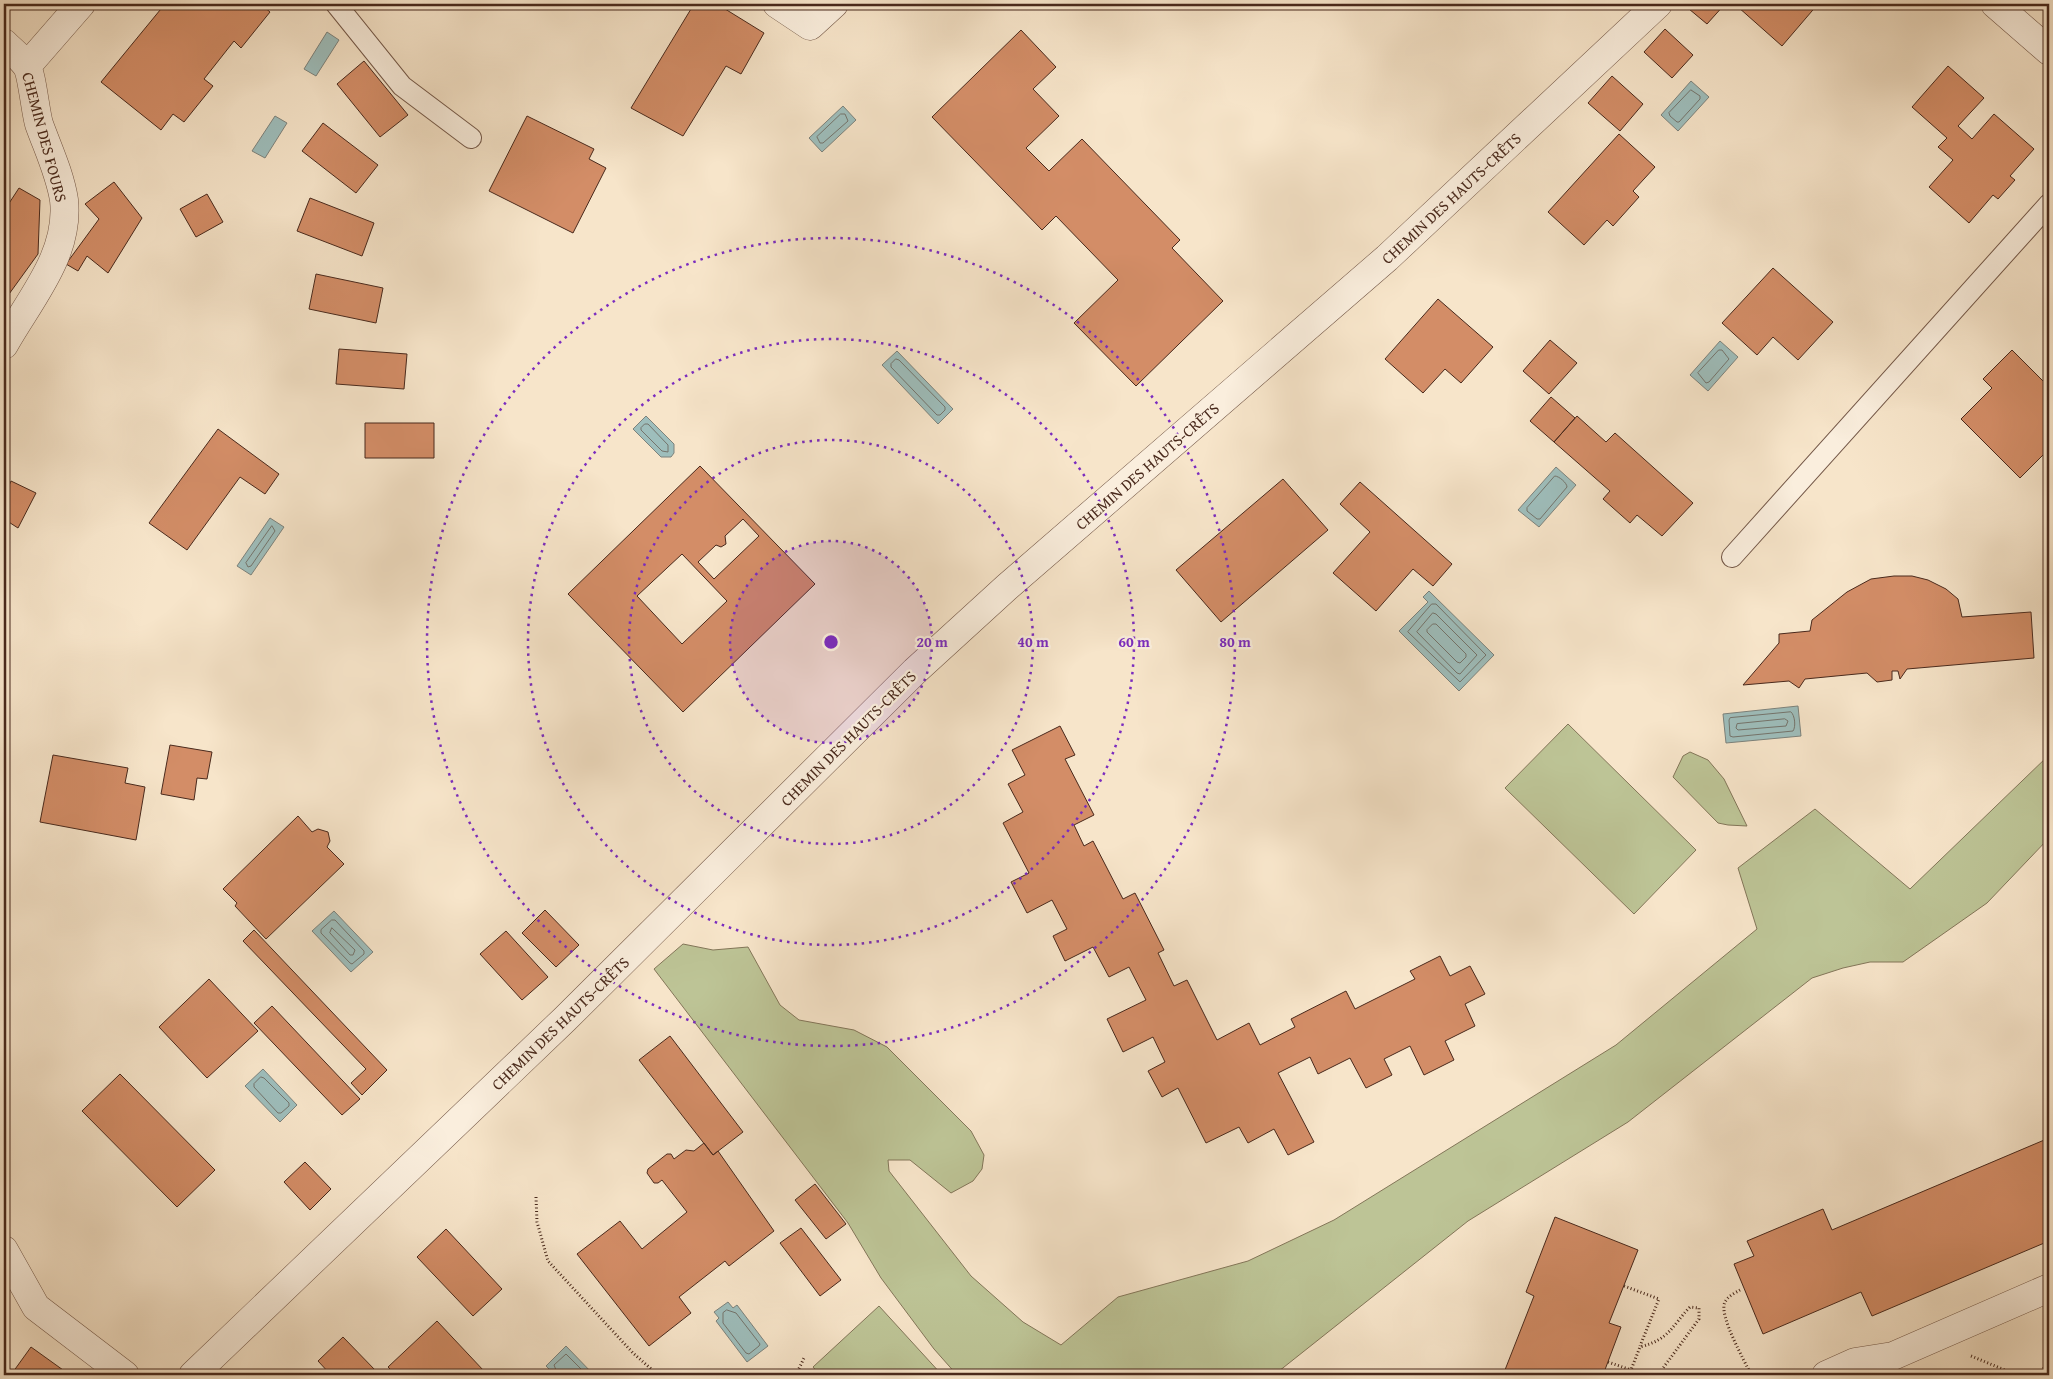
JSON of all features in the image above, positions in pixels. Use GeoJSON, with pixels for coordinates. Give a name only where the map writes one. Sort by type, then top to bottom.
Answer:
{"type":"FeatureCollection","features":[{"type":"Feature","properties":{"kind":"street"},"geometry":{"type":"LineString","coordinates":[[27,66],[81,4]]}},
{"type":"Feature","properties":{"kind":"street"},"geometry":{"type":"LineString","coordinates":[[777,4],[810,26],[834,4]]}},
{"type":"Feature","properties":{"kind":"street","name":"CHEMIN DES HAUTS-CRÊTS"},"geometry":{"type":"LineString","coordinates":[[201,1373],[565,1019],[915,671],[1007,588],[1387,258],[1658,4]]}},
{"type":"Feature","properties":{"kind":"street"},"geometry":{"type":"LineString","coordinates":[[1995,4],[2049,51]]}},
{"type":"Feature","properties":{"kind":"street","name":"CHEMIN DES FOURS"},"geometry":{"type":"LineString","coordinates":[[4,44],[27,66],[39,122],[59,178],[64,200],[64,223],[59,246],[45,279],[4,345]]}},
{"type":"Feature","properties":{"kind":"street"},"geometry":{"type":"LineString","coordinates":[[4,1250],[36,1307],[125,1375]]}},
{"type":"Feature","properties":{"kind":"street"},"geometry":{"type":"LineString","coordinates":[[1826,1375],[1855,1362],[1892,1356],[2049,1288]]}},
{"type":"Feature","properties":{"kind":"lane"},"geometry":{"type":"LineString","coordinates":[[336,4],[402,86],[471,138]]}},
{"type":"Feature","properties":{"kind":"lane"},"geometry":{"type":"LineString","coordinates":[[1732,557],[2049,204]]}},
{"type":"Feature","properties":{"kind":"path"},"geometry":{"type":"LineString","coordinates":[[536,1197],[537,1222],[548,1261],[634,1353],[658,1375]]}},
{"type":"Feature","properties":{"kind":"path"},"geometry":{"type":"LineString","coordinates":[[1624,1286],[1659,1299],[1629,1375]]}},
{"type":"Feature","properties":{"kind":"path"},"geometry":{"type":"LineString","coordinates":[[1740,1290],[1729,1296],[1725,1301],[1723,1315],[1751,1375]]}},
{"type":"Feature","properties":{"kind":"path"},"geometry":{"type":"LineString","coordinates":[[1640,1346],[1660,1340],[1668,1334],[1690,1307],[1699,1308],[1699,1318],[1658,1375]]}},
{"type":"Feature","properties":{"kind":"path"},"geometry":{"type":"LineString","coordinates":[[2042,1375],[2049,1356]]}},
{"type":"Feature","properties":{"kind":"path"},"geometry":{"type":"LineString","coordinates":[[796,1375],[804,1358]]}},
{"type":"Feature","properties":{"kind":"path"},"geometry":{"type":"LineString","coordinates":[[1608,1362],[1631,1370]]}},
{"type":"Feature","properties":{"kind":"green space"},"geometry":{"type":"Polygon","coordinates":[[[1568,724],[1696,850],[1634,914],[1505,788],[1568,724]]]}},
{"type":"Feature","properties":{"kind":"green space"},"geometry":{"type":"Polygon","coordinates":[[[1690,752],[1708,760],[1724,779],[1747,826],[1718,823],[1673,777],[1683,756],[1690,752]]]}},
{"type":"Feature","properties":{"kind":"green space"},"geometry":{"type":"Polygon","coordinates":[[[2049,755],[2049,838],[1987,903],[1903,962],[1870,962],[1812,978],[1628,1122],[1468,1221],[1274,1375],[957,1375],[934,1349],[881,1278],[848,1223],[654,969],[683,944],[713,950],[748,947],[780,1005],[799,1020],[854,1030],[887,1047],[971,1131],[984,1155],[982,1169],[973,1181],[951,1193],[910,1160],[888,1160],[889,1171],[971,1276],[1023,1322],[1061,1345],[1118,1297],[1248,1261],[1334,1220],[1616,1045],[1757,929],[1738,868],[1815,809],[1910,889],[2049,755]]]}},
{"type":"Feature","properties":{"kind":"green space"},"geometry":{"type":"Polygon","coordinates":[[[879,1306],[942,1375],[820,1375],[813,1367],[879,1306]]]}},
{"type":"Feature","properties":{"kind":"water"},"geometry":{"type":"Polygon","coordinates":[[[327,32],[339,40],[316,76],[304,69],[327,32]]]}},
{"type":"Feature","properties":{"kind":"water"},"geometry":{"type":"Polygon","coordinates":[[[1691,81],[1709,97],[1678,131],[1661,115],[1691,81]]]}},
{"type":"Feature","properties":{"kind":"water"},"geometry":{"type":"Polygon","coordinates":[[[843,106],[856,120],[822,152],[809,138],[843,106]]]}},
{"type":"Feature","properties":{"kind":"water"},"geometry":{"type":"Polygon","coordinates":[[[275,116],[287,123],[265,158],[252,151],[275,116]]]}},
{"type":"Feature","properties":{"kind":"water"},"geometry":{"type":"Polygon","coordinates":[[[1720,341],[1738,357],[1708,391],[1690,375],[1720,341]]]}},
{"type":"Feature","properties":{"kind":"water"},"geometry":{"type":"Polygon","coordinates":[[[897,351],[953,409],[938,424],[882,365],[897,351]]]}},
{"type":"Feature","properties":{"kind":"water"},"geometry":{"type":"Polygon","coordinates":[[[646,416],[674,444],[674,453],[671,457],[661,457],[633,429],[646,416]]]}},
{"type":"Feature","properties":{"kind":"water"},"geometry":{"type":"Polygon","coordinates":[[[1556,467],[1576,485],[1539,527],[1518,510],[1556,467]]]}},
{"type":"Feature","properties":{"kind":"water"},"geometry":{"type":"Polygon","coordinates":[[[270,518],[284,527],[251,575],[237,566],[270,518]]]}},
{"type":"Feature","properties":{"kind":"water"},"geometry":{"type":"Polygon","coordinates":[[[1429,591],[1494,655],[1459,691],[1399,631],[1428,602],[1423,597],[1429,591]]]}},
{"type":"Feature","properties":{"kind":"water"},"geometry":{"type":"Polygon","coordinates":[[[1798,706],[1801,736],[1726,743],[1723,714],[1798,706]]]}},
{"type":"Feature","properties":{"kind":"water"},"geometry":{"type":"Polygon","coordinates":[[[334,911],[373,952],[351,972],[312,931],[334,911]]]}},
{"type":"Feature","properties":{"kind":"water"},"geometry":{"type":"Polygon","coordinates":[[[263,1069],[297,1105],[280,1122],[245,1086],[263,1069]]]}},
{"type":"Feature","properties":{"kind":"water"},"geometry":{"type":"Polygon","coordinates":[[[728,1302],[733,1308],[737,1305],[768,1346],[747,1362],[716,1321],[719,1318],[714,1312],[728,1302]]]}},
{"type":"Feature","properties":{"kind":"water"},"geometry":{"type":"Polygon","coordinates":[[[566,1346],[594,1375],[555,1375],[546,1366],[566,1346]]]}},
{"type":"Feature","properties":{"kind":"building"},"geometry":{"type":"Polygon","coordinates":[[[165,4],[265,4],[263,6],[270,12],[241,48],[234,41],[204,79],[213,86],[184,122],[173,114],[161,130],[101,82],[165,4]]]}},
{"type":"Feature","properties":{"kind":"building"},"geometry":{"type":"Polygon","coordinates":[[[694,4],[717,4],[764,33],[741,74],[726,66],[683,136],[631,108],[694,4]]]}},
{"type":"Feature","properties":{"kind":"building"},"geometry":{"type":"Polygon","coordinates":[[[1694,4],[1725,4],[1707,24],[1689,9],[1694,4]]]}},
{"type":"Feature","properties":{"kind":"building"},"geometry":{"type":"Polygon","coordinates":[[[1741,4],[1818,4],[1782,46],[1738,7],[1741,4]]]}},
{"type":"Feature","properties":{"kind":"building"},"geometry":{"type":"Polygon","coordinates":[[[1665,29],[1693,55],[1672,78],[1644,52],[1665,29]]]}},
{"type":"Feature","properties":{"kind":"building"},"geometry":{"type":"Polygon","coordinates":[[[1021,30],[1056,67],[1033,89],[1059,116],[1026,148],[1049,171],[1082,139],[1180,240],[1172,248],[1223,301],[1136,386],[1074,323],[1118,280],[1056,216],[1042,230],[932,117],[1021,30]]]}},
{"type":"Feature","properties":{"kind":"building"},"geometry":{"type":"Polygon","coordinates":[[[364,61],[408,115],[380,137],[337,84],[364,61]]]}},
{"type":"Feature","properties":{"kind":"building"},"geometry":{"type":"Polygon","coordinates":[[[1948,66],[1984,98],[1958,126],[1972,139],[1994,114],[2034,149],[2010,176],[2015,180],[1998,199],[1993,195],[1969,223],[1929,187],[1953,160],[1938,147],[1947,138],[1912,107],[1948,66]]]}},
{"type":"Feature","properties":{"kind":"building"},"geometry":{"type":"Polygon","coordinates":[[[1612,76],[1643,104],[1620,131],[1588,103],[1612,76]]]}},
{"type":"Feature","properties":{"kind":"building"},"geometry":{"type":"Polygon","coordinates":[[[527,116],[594,149],[589,159],[606,168],[573,233],[489,191],[527,116]]]}},
{"type":"Feature","properties":{"kind":"building"},"geometry":{"type":"Polygon","coordinates":[[[323,123],[378,165],[356,193],[302,151],[323,123]]]}},
{"type":"Feature","properties":{"kind":"building"},"geometry":{"type":"Polygon","coordinates":[[[1619,134],[1655,167],[1633,191],[1639,197],[1613,226],[1607,220],[1584,245],[1548,212],[1619,134]]]}},
{"type":"Feature","properties":{"kind":"building"},"geometry":{"type":"Polygon","coordinates":[[[114,182],[142,218],[108,273],[87,256],[78,271],[66,264],[99,219],[85,204],[114,182]]]}},
{"type":"Feature","properties":{"kind":"building"},"geometry":{"type":"Polygon","coordinates":[[[19,188],[40,200],[38,254],[4,301],[4,211],[19,188]]]}},
{"type":"Feature","properties":{"kind":"building"},"geometry":{"type":"Polygon","coordinates":[[[207,194],[223,222],[196,237],[180,209],[207,194]]]}},
{"type":"Feature","properties":{"kind":"building"},"geometry":{"type":"Polygon","coordinates":[[[310,198],[374,223],[362,256],[297,231],[310,198]]]}},
{"type":"Feature","properties":{"kind":"building"},"geometry":{"type":"Polygon","coordinates":[[[1773,268],[1833,322],[1798,360],[1773,337],[1757,355],[1722,323],[1773,268]]]}},
{"type":"Feature","properties":{"kind":"building"},"geometry":{"type":"Polygon","coordinates":[[[316,274],[383,288],[376,323],[309,309],[316,274]]]}},
{"type":"Feature","properties":{"kind":"building"},"geometry":{"type":"Polygon","coordinates":[[[1438,299],[1493,347],[1461,383],[1445,369],[1423,393],[1385,359],[1438,299]]]}},
{"type":"Feature","properties":{"kind":"building"},"geometry":{"type":"Polygon","coordinates":[[[1550,340],[1577,363],[1549,394],[1523,371],[1550,340]]]}},
{"type":"Feature","properties":{"kind":"building"},"geometry":{"type":"Polygon","coordinates":[[[339,349],[407,354],[404,389],[336,384],[339,349]]]}},
{"type":"Feature","properties":{"kind":"building"},"geometry":{"type":"Polygon","coordinates":[[[2012,350],[2049,387],[2049,449],[2020,478],[1961,419],[1992,388],[1983,379],[2012,350]]]}},
{"type":"Feature","properties":{"kind":"building"},"geometry":{"type":"Polygon","coordinates":[[[1551,397],[1575,418],[1554,442],[1530,421],[1551,397]]]}},
{"type":"Feature","properties":{"kind":"building"},"geometry":{"type":"Polygon","coordinates":[[[1577,416],[1606,442],[1615,433],[1693,503],[1662,536],[1637,515],[1630,523],[1603,499],[1610,491],[1554,442],[1577,416]]]}},
{"type":"Feature","properties":{"kind":"building"},"geometry":{"type":"Polygon","coordinates":[[[365,423],[434,423],[434,458],[365,458],[365,423]]]}},
{"type":"Feature","properties":{"kind":"building"},"geometry":{"type":"Polygon","coordinates":[[[218,429],[279,474],[265,494],[240,477],[187,550],[149,523],[218,429]]]}},
{"type":"Feature","properties":{"kind":"building"},"geometry":{"type":"Polygon","coordinates":[[[700,466],[815,584],[683,712],[568,594],[700,466]],[[743,519],[725,536],[726,544],[721,547],[716,545],[698,562],[714,579],[759,536],[743,519]],[[682,554],[637,596],[682,644],[727,601],[682,554]]]}},
{"type":"Feature","properties":{"kind":"building"},"geometry":{"type":"Polygon","coordinates":[[[1283,479],[1328,530],[1221,622],[1176,570],[1283,479]]]}},
{"type":"Feature","properties":{"kind":"building"},"geometry":{"type":"Polygon","coordinates":[[[11,481],[36,493],[18,528],[4,519],[4,497],[11,481]]]}},
{"type":"Feature","properties":{"kind":"building"},"geometry":{"type":"Polygon","coordinates":[[[1360,482],[1452,564],[1433,586],[1413,569],[1376,611],[1333,573],[1370,532],[1340,504],[1360,482]]]}},
{"type":"Feature","properties":{"kind":"building"},"geometry":{"type":"Polygon","coordinates":[[[1912,576],[1928,580],[1946,589],[1958,599],[1962,617],[2031,612],[2034,658],[1907,669],[1900,679],[1898,671],[1892,671],[1892,680],[1877,682],[1867,673],[1805,679],[1799,688],[1789,681],[1743,685],[1779,643],[1779,634],[1810,631],[1812,620],[1847,592],[1871,579],[1912,576]]]}},
{"type":"Feature","properties":{"kind":"building"},"geometry":{"type":"Polygon","coordinates":[[[1060,726],[1075,755],[1065,759],[1094,815],[1074,825],[1084,846],[1093,841],[1123,899],[1135,893],[1164,950],[1158,953],[1174,986],[1187,980],[1217,1040],[1249,1023],[1260,1045],[1295,1027],[1291,1019],[1346,991],[1355,1009],[1415,979],[1410,971],[1440,956],[1450,976],[1470,966],[1485,994],[1465,1004],[1475,1026],[1445,1041],[1454,1060],[1424,1075],[1410,1046],[1384,1059],[1392,1075],[1366,1088],[1350,1058],[1318,1074],[1310,1057],[1278,1073],[1314,1142],[1288,1155],[1274,1129],[1248,1143],[1239,1127],[1206,1143],[1178,1088],[1162,1097],[1148,1071],[1165,1062],[1153,1037],[1123,1052],[1107,1019],[1146,1000],[1129,967],[1109,977],[1093,947],[1065,961],[1053,936],[1067,929],[1052,900],[1027,913],[1011,882],[1029,873],[1003,823],[1023,812],[1008,784],[1025,775],[1012,750],[1060,726]]]}},
{"type":"Feature","properties":{"kind":"building"},"geometry":{"type":"Polygon","coordinates":[[[170,745],[212,752],[207,779],[197,778],[194,800],[161,794],[170,745]]]}},
{"type":"Feature","properties":{"kind":"building"},"geometry":{"type":"Polygon","coordinates":[[[53,755],[128,768],[125,783],[145,787],[136,840],[40,822],[53,755]]]}},
{"type":"Feature","properties":{"kind":"building"},"geometry":{"type":"Polygon","coordinates":[[[298,816],[312,832],[318,829],[328,832],[330,841],[327,847],[344,864],[266,939],[235,906],[237,903],[223,889],[298,816]]]}},
{"type":"Feature","properties":{"kind":"building"},"geometry":{"type":"Polygon","coordinates":[[[545,910],[579,945],[556,967],[522,933],[545,910]]]}},
{"type":"Feature","properties":{"kind":"building"},"geometry":{"type":"Polygon","coordinates":[[[254,930],[387,1070],[362,1095],[351,1083],[366,1069],[243,941],[254,930]]]}},
{"type":"Feature","properties":{"kind":"building"},"geometry":{"type":"Polygon","coordinates":[[[506,931],[548,977],[522,1000],[480,954],[506,931]]]}},
{"type":"Feature","properties":{"kind":"building"},"geometry":{"type":"Polygon","coordinates":[[[209,979],[258,1031],[207,1078],[159,1027],[209,979]]]}},
{"type":"Feature","properties":{"kind":"building"},"geometry":{"type":"Polygon","coordinates":[[[272,1006],[360,1099],[342,1115],[254,1023],[272,1006]]]}},
{"type":"Feature","properties":{"kind":"building"},"geometry":{"type":"Polygon","coordinates":[[[670,1036],[743,1132],[713,1155],[639,1060],[670,1036]]]}},
{"type":"Feature","properties":{"kind":"building"},"geometry":{"type":"Polygon","coordinates":[[[120,1074],[215,1170],[177,1207],[82,1111],[120,1074]]]}},
{"type":"Feature","properties":{"kind":"building"},"geometry":{"type":"Polygon","coordinates":[[[2049,1138],[2049,1241],[1872,1316],[1861,1292],[1763,1334],[1734,1264],[1754,1256],[1747,1241],[1823,1209],[1832,1230],[2049,1138]]]}},
{"type":"Feature","properties":{"kind":"building"},"geometry":{"type":"Polygon","coordinates":[[[704,1143],[713,1155],[718,1151],[774,1231],[729,1266],[725,1261],[679,1297],[691,1313],[649,1346],[577,1254],[620,1221],[642,1249],[687,1212],[662,1180],[654,1183],[647,1173],[648,1169],[667,1154],[671,1154],[674,1159],[686,1150],[694,1151],[704,1143]]]}},
{"type":"Feature","properties":{"kind":"building"},"geometry":{"type":"Polygon","coordinates":[[[305,1162],[331,1189],[310,1210],[284,1182],[305,1162]]]}},
{"type":"Feature","properties":{"kind":"building"},"geometry":{"type":"Polygon","coordinates":[[[815,1184],[846,1224],[826,1239],[795,1200],[815,1184]]]}},
{"type":"Feature","properties":{"kind":"building"},"geometry":{"type":"Polygon","coordinates":[[[1555,1217],[1638,1250],[1609,1323],[1621,1327],[1603,1375],[1503,1375],[1534,1296],[1526,1292],[1555,1217]]]}},
{"type":"Feature","properties":{"kind":"building"},"geometry":{"type":"Polygon","coordinates":[[[801,1228],[841,1280],[820,1296],[780,1243],[801,1228]]]}},
{"type":"Feature","properties":{"kind":"building"},"geometry":{"type":"Polygon","coordinates":[[[446,1229],[502,1289],[473,1316],[417,1257],[446,1229]]]}},
{"type":"Feature","properties":{"kind":"building"},"geometry":{"type":"Polygon","coordinates":[[[437,1321],[484,1371],[480,1375],[396,1375],[388,1367],[437,1321]]]}},
{"type":"Feature","properties":{"kind":"building"},"geometry":{"type":"Polygon","coordinates":[[[343,1337],[376,1371],[371,1375],[331,1375],[318,1361],[343,1337]]]}},
{"type":"Feature","properties":{"kind":"building"},"geometry":{"type":"Polygon","coordinates":[[[31,1347],[70,1375],[18,1375],[13,1372],[31,1347]]]}}]}
